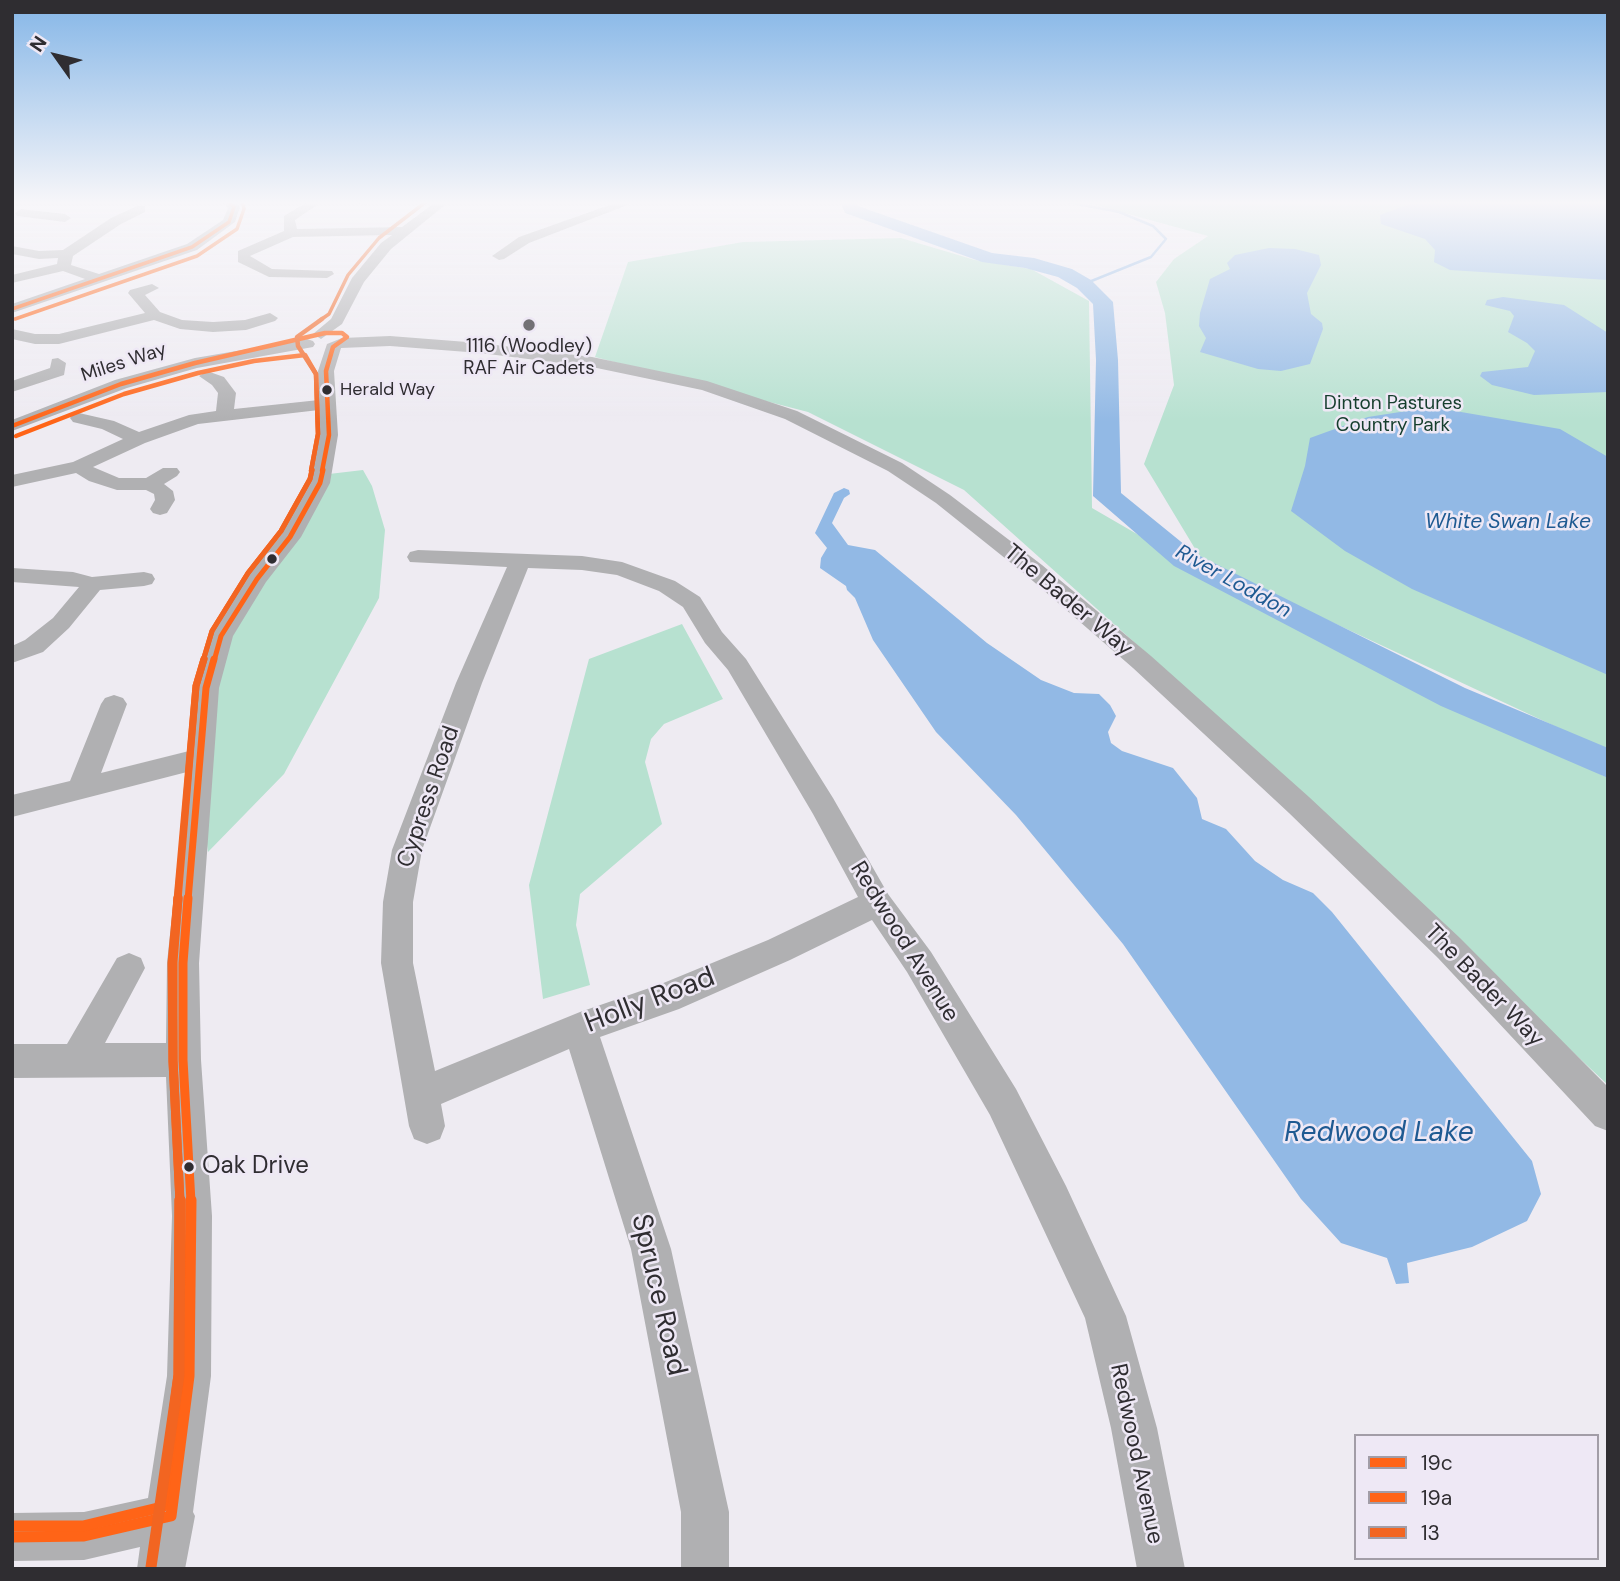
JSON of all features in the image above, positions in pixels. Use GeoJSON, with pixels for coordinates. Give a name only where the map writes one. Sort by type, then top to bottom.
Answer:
{"type":"FeatureCollection","features":[{"type":"Feature","properties":{"kind":"street"},"geometry":{"type":"LineString","coordinates":[[91,275],[99,279]]}},
{"type":"Feature","properties":{"kind":"street"},"geometry":{"type":"LineString","coordinates":[[12,309],[111,275]]}},
{"type":"Feature","properties":{"kind":"street"},"geometry":{"type":"LineString","coordinates":[[161,1569],[171,1516],[189,1376],[192,1216],[183,1060],[183,963],[206,688],[221,636],[257,579],[290,537],[320,483],[329,435],[327,344],[357,281],[363,275]]}},
{"type":"Feature","properties":{"kind":"street"},"geometry":{"type":"LineString","coordinates":[[152,288],[128,295],[155,315],[180,324],[212,328],[246,325],[270,318]]}},
{"type":"Feature","properties":{"kind":"street"},"geometry":{"type":"LineString","coordinates":[[12,334],[35,339],[59,339],[155,315]]}},
{"type":"Feature","properties":{"kind":"street"},"geometry":{"type":"LineString","coordinates":[[12,352],[35,339]]}},
{"type":"Feature","properties":{"kind":"street","name":"The Bader Way"},"geometry":{"type":"LineString","coordinates":[[327,344],[390,341],[480,348],[592,362],[707,387],[791,415],[895,467],[943,499],[1034,570],[1143,662],[1449,948],[1608,1114]]}},
{"type":"Feature","properties":{"kind":"street","name":"Miles Way"},"geometry":{"type":"LineString","coordinates":[[12,426],[121,384],[195,363],[252,352],[327,344]]}},
{"type":"Feature","properties":{"kind":"street"},"geometry":{"type":"LineString","coordinates":[[12,387],[62,369]]}},
{"type":"Feature","properties":{"kind":"street"},"geometry":{"type":"LineString","coordinates":[[223,415],[227,393],[212,379],[235,377]]}},
{"type":"Feature","properties":{"kind":"street"},"geometry":{"type":"LineString","coordinates":[[12,481],[79,467],[138,439],[182,423],[223,415],[264,413],[328,404]]}},
{"type":"Feature","properties":{"kind":"street"},"geometry":{"type":"LineString","coordinates":[[79,418],[108,425],[138,439]]}},
{"type":"Feature","properties":{"kind":"street"},"geometry":{"type":"LineString","coordinates":[[79,467],[96,477],[117,484],[150,484],[163,491],[165,500],[160,509]]}},
{"type":"Feature","properties":{"kind":"street"},"geometry":{"type":"LineString","coordinates":[[150,484],[170,472]]}},
{"type":"Feature","properties":{"kind":"street","name":"Redwood Avenue"},"geometry":{"type":"LineString","coordinates":[[418,557],[582,563],[622,569],[667,586],[692,602],[713,636],[737,665],[877,903],[919,962],[1003,1102],[1052,1200],[1105,1316],[1134,1428],[1161,1569]]}},
{"type":"Feature","properties":{"kind":"street","name":"Cypress Road"},"geometry":{"type":"LineString","coordinates":[[424,1110],[397,963],[398,902],[407,850],[469,683],[520,561]]}},
{"type":"Feature","properties":{"kind":"street"},"geometry":{"type":"LineString","coordinates":[[12,575],[73,579],[92,584],[144,579]]}},
{"type":"Feature","properties":{"kind":"street"},"geometry":{"type":"LineString","coordinates":[[12,655],[34,646],[61,623],[85,597],[92,584]]}},
{"type":"Feature","properties":{"kind":"street"},"geometry":{"type":"LineString","coordinates":[[81,788],[114,704]]}},
{"type":"Feature","properties":{"kind":"street"},"geometry":{"type":"LineString","coordinates":[[12,806],[202,758]]}},
{"type":"Feature","properties":{"kind":"street","name":"Holly Road"},"geometry":{"type":"LineString","coordinates":[[424,1110],[580,1028],[667,998],[779,950],[877,903]]}},
{"type":"Feature","properties":{"kind":"street"},"geometry":{"type":"LineString","coordinates":[[77,1059],[129,968]]}},
{"type":"Feature","properties":{"kind":"street","name":"Spruce Road"},"geometry":{"type":"LineString","coordinates":[[580,1028],[651,1249],[705,1512],[705,1569]]}},
{"type":"Feature","properties":{"kind":"street"},"geometry":{"type":"LineString","coordinates":[[12,1061],[183,1060]]}},
{"type":"Feature","properties":{"kind":"street"},"geometry":{"type":"LineString","coordinates":[[12,1537],[84,1536],[171,1516]]}},
{"type":"Feature","properties":{"kind":"green space"},"geometry":{"type":"Polygon","coordinates":[[[624,275],[1041,275],[1089,301],[1092,508],[1296,626],[1608,778],[1608,1085],[1163,668],[964,490],[808,412],[595,357],[624,275]]]}},
{"type":"Feature","properties":{"kind":"green space","name":"Dinton Pastures Country Park"},"geometry":{"type":"Polygon","coordinates":[[[1162,275],[1608,275],[1608,751],[1203,562],[1144,464],[1174,385],[1165,313],[1156,282],[1162,275]]]}},
{"type":"Feature","properties":{"kind":"green space"},"geometry":{"type":"Polygon","coordinates":[[[363,470],[372,486],[385,530],[379,598],[284,774],[208,852],[205,828],[211,720],[224,650],[329,474],[363,470]]]}},
{"type":"Feature","properties":{"kind":"green space"},"geometry":{"type":"Polygon","coordinates":[[[682,624],[723,699],[664,724],[651,739],[645,762],[662,824],[580,894],[576,925],[590,985],[543,999],[529,885],[589,659],[682,624]]]}},
{"type":"Feature","properties":{"kind":"water"},"geometry":{"type":"Polygon","coordinates":[[[1218,275],[1316,275],[1307,293],[1311,314],[1322,323],[1323,329],[1310,364],[1281,371],[1258,369],[1200,352],[1206,338],[1199,326],[1200,313],[1210,279],[1218,275]]]}},
{"type":"Feature","properties":{"kind":"water"},"geometry":{"type":"Polygon","coordinates":[[[1526,275],[1608,275],[1608,280],[1526,275]]]}},
{"type":"Feature","properties":{"kind":"water"},"geometry":{"type":"Polygon","coordinates":[[[1503,297],[1564,305],[1608,333],[1608,392],[1534,395],[1492,385],[1480,376],[1482,372],[1528,367],[1535,351],[1508,332],[1514,316],[1510,311],[1485,305],[1487,300],[1503,297]]]}},
{"type":"Feature","properties":{"kind":"water","name":"White Swan Lake"},"geometry":{"type":"Polygon","coordinates":[[[1432,407],[1560,429],[1608,457],[1608,675],[1412,589],[1345,551],[1291,511],[1305,466],[1310,438],[1368,417],[1432,407]]]}},
{"type":"Feature","properties":{"kind":"water","name":"Redwood Lake"},"geometry":{"type":"Polygon","coordinates":[[[844,488],[849,490],[850,494],[844,498],[832,523],[848,545],[875,550],[987,643],[1041,680],[1074,693],[1099,694],[1116,716],[1108,732],[1111,743],[1122,751],[1173,768],[1197,798],[1202,819],[1226,829],[1255,861],[1283,880],[1313,893],[1332,912],[1532,1161],[1541,1194],[1527,1221],[1472,1247],[1407,1263],[1409,1283],[1396,1284],[1387,1258],[1341,1243],[1301,1199],[1123,944],[1016,815],[936,732],[873,640],[855,598],[846,586],[820,568],[821,558],[827,548],[815,533],[834,493],[844,488]]]}},
{"type":"Feature","properties":{"kind":"waterway","name":"River Loddon"},"geometry":{"type":"LineString","coordinates":[[1068,275],[1084,284],[1103,302],[1107,360],[1107,496],[1185,560],[1453,697],[1608,764]]}},
{"type":"Feature","properties":{"kind":"waterway"},"geometry":{"type":"LineString","coordinates":[[1084,284],[1107,275]]}},
{"type":"Feature","properties":{"kind":"transit line","name":"19c"},"geometry":{"type":"LineString","coordinates":[[12,309],[111,275]]}},
{"type":"Feature","properties":{"kind":"transit line","name":"19a"},"geometry":{"type":"LineString","coordinates":[[15,319],[143,275]]}},
{"type":"Feature","properties":{"kind":"transit line","name":"13"},"geometry":{"type":"LineString","coordinates":[[151,1567],[179,1375],[181,1216],[173,1061],[172,963],[196,686],[212,631],[248,573],[281,531],[310,479],[318,434],[316,374],[298,346],[297,337],[329,314],[348,275]]}},
{"type":"Feature","properties":{"kind":"transit line","name":"19c"},"geometry":{"type":"LineString","coordinates":[[12,426],[121,384],[195,363],[325,333],[342,333],[347,337],[333,347],[326,371],[329,435],[320,483],[290,537],[257,579],[221,636],[206,688],[183,963],[183,1060],[192,1216],[189,1376],[171,1516],[84,1536],[12,1537]]}},
{"type":"Feature","properties":{"kind":"transit line","name":"19a"},"geometry":{"type":"LineString","coordinates":[[12,1526],[83,1526],[162,1507],[179,1375],[181,1216],[173,1061],[173,962],[196,686],[212,631],[248,573],[281,531],[310,479],[318,434],[316,374],[305,355],[254,361],[198,373],[124,394],[16,436]]}},
{"type":"Feature","properties":{"kind":"place","name":"1116 (Woodley) RAF Air Cadets"},"geometry":{"type":"Point","coordinates":[529,325]}},
{"type":"Feature","properties":{"kind":"place","name":"Herald Way"},"geometry":{"type":"Point","coordinates":[327,390]}},
{"type":"Feature","properties":{"kind":"place","name":"Oak Drive"},"geometry":{"type":"Point","coordinates":[189,1167]}}]}
